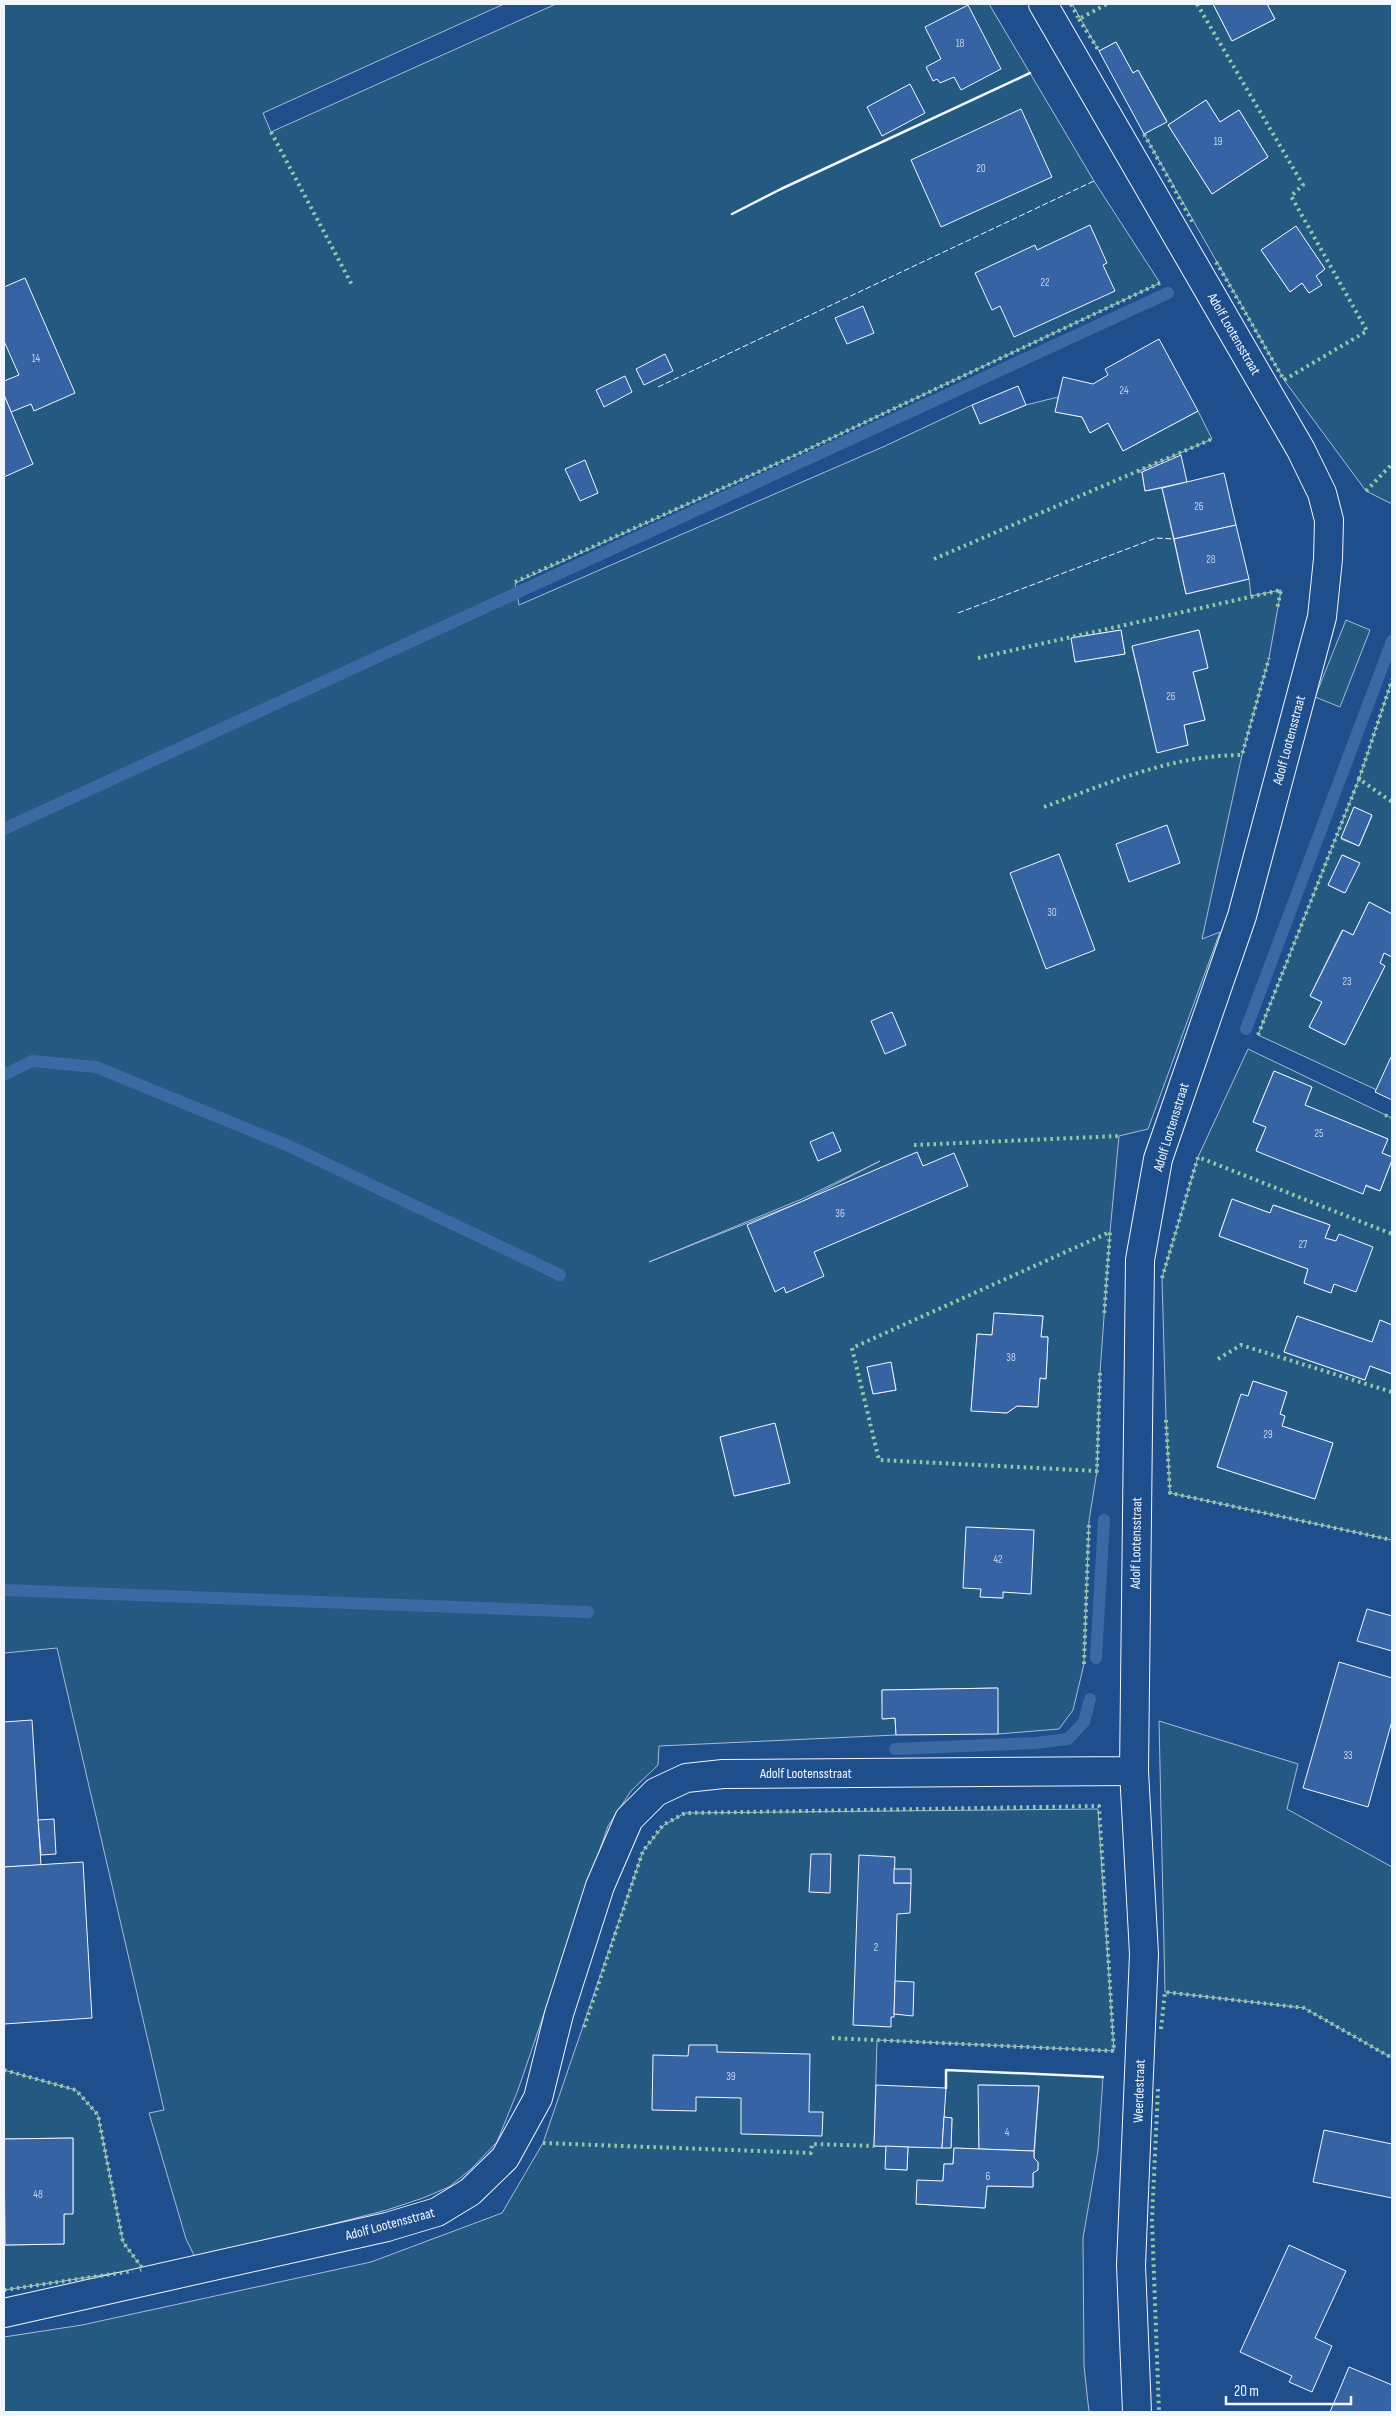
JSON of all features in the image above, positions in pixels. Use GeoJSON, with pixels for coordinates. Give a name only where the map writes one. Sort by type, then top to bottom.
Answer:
{"type":"FeatureCollection","features":[{"type":"Feature","properties":{"kind":"street","name":"Adolf Lootensstraat"},"geometry":{"type":"LineString","coordinates":[[4,2313],[387,2227],[437,2212],[470,2192],[505,2158],[538,2098],[559,2014],[600,1886],[629,1819],[656,1792],[678,1781],[686,1778],[723,1774],[1134,1770],[1140,1260],[1158,1159],[1242,916],[1322,617],[1328,559],[1329,520],[1322,493],[1301,450],[1042,4]]}},
{"type":"Feature","properties":{"kind":"street","name":"Weerdestraat"},"geometry":{"type":"LineString","coordinates":[[1134,1770],[1144,1954],[1139,2120],[1130,2265],[1137,2412]]}},
{"type":"Feature","properties":{"kind":"shaded area"},"geometry":{"type":"Polygon","coordinates":[[[4,4],[504,4],[263,113],[271,132],[556,4],[989,4],[1094,181],[1160,283],[800,453],[515,583],[519,605],[885,446],[972,405],[980,423],[1026,405],[1058,397],[1056,412],[1082,417],[1090,433],[1108,423],[1123,451],[1198,411],[1212,439],[1137,472],[1142,472],[1145,491],[1162,488],[1186,594],[1249,579],[1251,596],[1281,590],[1269,658],[1242,755],[1202,939],[1220,932],[1148,1129],[1119,1136],[1100,1373],[1097,1471],[1089,1521],[1084,1664],[1073,1710],[1059,1729],[998,1734],[997,1688],[882,1690],[883,1719],[895,1718],[896,1735],[659,1746],[658,1765],[631,1791],[608,1826],[518,2090],[497,2142],[471,2169],[449,2187],[423,2198],[387,2210],[196,2259],[186,2239],[149,2113],[164,2110],[57,1648],[4,1653],[4,4]],[[1121,630],[1072,638],[1075,662],[1125,654],[1121,630]],[[1198,630],[1132,647],[1157,752],[1188,745],[1184,725],[1205,720],[1193,672],[1208,668],[1198,630]],[[880,1161],[802,1199],[649,1262],[803,1201],[880,1161]],[[995,1313],[992,1335],[977,1334],[971,1410],[1007,1413],[1017,1406],[1037,1407],[1040,1378],[1046,1379],[1048,1337],[1041,1337],[1043,1316],[995,1313]],[[891,1363],[867,1367],[873,1394],[896,1390],[891,1363]],[[775,1424],[720,1437],[735,1496],[789,1483],[775,1424]],[[981,1589],[981,1597],[1002,1598],[1003,1592],[1031,1593],[981,1589]]]}},
{"type":"Feature","properties":{"kind":"shaded area"},"geometry":{"type":"Polygon","coordinates":[[[1072,4],[1213,4],[1232,41],[1275,19],[1267,4],[1392,4],[1392,504],[1366,491],[1284,380],[1144,134],[1167,121],[1138,70],[1133,73],[1116,42],[1099,51],[1072,4]],[[1206,100],[1168,125],[1212,194],[1268,157],[1239,110],[1220,122],[1206,100]],[[1296,227],[1261,250],[1290,292],[1302,283],[1309,293],[1316,276],[1325,269],[1296,227]]]}},
{"type":"Feature","properties":{"kind":"shaded area"},"geometry":{"type":"Polygon","coordinates":[[[1346,620],[1370,630],[1340,707],[1315,697],[1346,620]]]}},
{"type":"Feature","properties":{"kind":"shaded area"},"geometry":{"type":"Polygon","coordinates":[[[1392,680],[1392,914],[1369,902],[1353,935],[1342,930],[1310,996],[1322,1002],[1309,1027],[1345,1045],[1385,966],[1380,963],[1384,953],[1392,957],[1392,1097],[1258,1035],[1359,779],[1392,680]],[[1354,807],[1341,839],[1359,846],[1372,816],[1354,807]],[[1343,855],[1328,885],[1344,893],[1359,863],[1343,855]]]}},
{"type":"Feature","properties":{"kind":"shaded area"},"geometry":{"type":"Polygon","coordinates":[[[1248,1049],[1392,1118],[1392,1157],[1382,1153],[1388,1139],[1305,1105],[1312,1087],[1274,1071],[1253,1122],[1266,1127],[1256,1150],[1380,1191],[1392,1160],[1392,1325],[1380,1320],[1372,1342],[1297,1316],[1284,1352],[1365,1380],[1370,1366],[1392,1374],[1392,1540],[1170,1493],[1162,1278],[1198,1157],[1248,1049]],[[1232,1199],[1219,1236],[1308,1269],[1304,1283],[1331,1293],[1334,1284],[1372,1247],[1339,1235],[1336,1241],[1325,1238],[1330,1225],[1274,1205],[1270,1213],[1232,1199]],[[1253,1381],[1248,1396],[1241,1395],[1217,1467],[1315,1499],[1333,1443],[1282,1426],[1285,1416],[1280,1414],[1287,1392],[1253,1381]]]}},
{"type":"Feature","properties":{"kind":"shaded area"},"geometry":{"type":"Polygon","coordinates":[[[1159,1721],[1298,1764],[1287,1809],[1392,1867],[1392,2058],[1304,2008],[1165,1992],[1159,1721]]]}},
{"type":"Feature","properties":{"kind":"shaded area"},"geometry":{"type":"Polygon","coordinates":[[[1098,1809],[1114,2051],[877,2040],[874,2146],[886,2146],[886,2169],[907,2170],[908,2147],[951,2148],[952,2118],[944,2117],[946,2070],[1103,2077],[1098,2151],[1083,2238],[1084,2366],[1089,2412],[4,2412],[4,2337],[82,2325],[371,2262],[502,2213],[543,2143],[643,1851],[664,1825],[685,1813],[1098,1809]],[[979,2085],[979,2149],[954,2148],[953,2164],[944,2164],[943,2181],[916,2204],[985,2208],[987,2186],[1033,2187],[1033,2173],[1038,2169],[1038,2162],[1034,2158],[1039,2086],[979,2085]]]}},
{"type":"Feature","properties":{"kind":"shaded area"},"geometry":{"type":"Polygon","coordinates":[[[4,2070],[76,2090],[98,2115],[123,2242],[143,2269],[4,2290],[4,2206],[5,2245],[64,2244],[64,2214],[73,2213],[73,2138],[4,2139],[4,2070]]]}},
{"type":"Feature","properties":{"kind":"building"},"geometry":{"type":"Polygon","coordinates":[[[1213,4],[1267,4],[1275,19],[1232,41],[1213,4]]]}},
{"type":"Feature","properties":{"kind":"building"},"geometry":{"type":"Polygon","coordinates":[[[968,5],[1001,69],[961,90],[954,77],[940,83],[937,79],[933,81],[926,67],[941,59],[925,27],[968,5]]]}},
{"type":"Feature","properties":{"kind":"building"},"geometry":{"type":"Polygon","coordinates":[[[1116,42],[1133,73],[1138,70],[1167,122],[1144,134],[1099,51],[1116,42]]]}},
{"type":"Feature","properties":{"kind":"building"},"geometry":{"type":"Polygon","coordinates":[[[910,84],[925,113],[882,136],[867,107],[910,84]]]}},
{"type":"Feature","properties":{"kind":"building"},"geometry":{"type":"Polygon","coordinates":[[[1206,100],[1220,122],[1239,110],[1268,157],[1212,194],[1168,125],[1206,100]]]}},
{"type":"Feature","properties":{"kind":"building"},"geometry":{"type":"Polygon","coordinates":[[[1021,109],[1052,177],[941,227],[911,160],[1021,109]]]}},
{"type":"Feature","properties":{"kind":"building"},"geometry":{"type":"Polygon","coordinates":[[[1090,225],[1107,263],[1103,265],[1115,291],[1014,337],[1000,306],[992,310],[975,273],[1035,245],[1037,250],[1090,225]]]}},
{"type":"Feature","properties":{"kind":"building"},"geometry":{"type":"Polygon","coordinates":[[[1296,226],[1325,269],[1316,276],[1322,285],[1309,293],[1302,283],[1290,292],[1261,250],[1296,226]]]}},
{"type":"Feature","properties":{"kind":"building"},"geometry":{"type":"Polygon","coordinates":[[[25,278],[75,393],[34,411],[31,404],[11,412],[4,395],[4,381],[19,375],[4,341],[4,287],[25,278]]]}},
{"type":"Feature","properties":{"kind":"building"},"geometry":{"type":"Polygon","coordinates":[[[863,306],[874,333],[847,344],[835,318],[863,306]]]}},
{"type":"Feature","properties":{"kind":"building"},"geometry":{"type":"Polygon","coordinates":[[[1159,339],[1198,411],[1123,451],[1108,423],[1090,433],[1082,417],[1055,412],[1063,377],[1093,384],[1108,375],[1105,369],[1159,339]]]}},
{"type":"Feature","properties":{"kind":"building"},"geometry":{"type":"Polygon","coordinates":[[[665,354],[673,371],[644,385],[636,369],[665,354]]]}},
{"type":"Feature","properties":{"kind":"building"},"geometry":{"type":"Polygon","coordinates":[[[625,376],[632,392],[604,407],[596,390],[625,376]]]}},
{"type":"Feature","properties":{"kind":"building"},"geometry":{"type":"Polygon","coordinates":[[[1018,386],[1026,405],[980,424],[972,405],[1018,386]]]}},
{"type":"Feature","properties":{"kind":"building"},"geometry":{"type":"Polygon","coordinates":[[[4,395],[33,464],[4,477],[4,395]]]}},
{"type":"Feature","properties":{"kind":"building"},"geometry":{"type":"Polygon","coordinates":[[[1181,455],[1187,482],[1145,491],[1142,472],[1181,455]]]}},
{"type":"Feature","properties":{"kind":"building"},"geometry":{"type":"Polygon","coordinates":[[[585,460],[598,493],[580,501],[565,469],[585,460]]]}},
{"type":"Feature","properties":{"kind":"building"},"geometry":{"type":"Polygon","coordinates":[[[1224,473],[1236,525],[1174,539],[1162,488],[1224,473]]]}},
{"type":"Feature","properties":{"kind":"building"},"geometry":{"type":"Polygon","coordinates":[[[1236,525],[1249,579],[1186,594],[1174,539],[1236,525]]]}},
{"type":"Feature","properties":{"kind":"building"},"geometry":{"type":"Polygon","coordinates":[[[1121,630],[1125,654],[1075,662],[1071,638],[1121,630]]]}},
{"type":"Feature","properties":{"kind":"building"},"geometry":{"type":"Polygon","coordinates":[[[1199,630],[1208,668],[1193,672],[1205,720],[1184,725],[1188,745],[1157,753],[1132,646],[1199,630]]]}},
{"type":"Feature","properties":{"kind":"building"},"geometry":{"type":"Polygon","coordinates":[[[1354,807],[1372,815],[1359,846],[1341,838],[1354,807]]]}},
{"type":"Feature","properties":{"kind":"building"},"geometry":{"type":"Polygon","coordinates":[[[1167,825],[1180,863],[1129,882],[1116,844],[1167,825]]]}},
{"type":"Feature","properties":{"kind":"building"},"geometry":{"type":"Polygon","coordinates":[[[1059,854],[1095,950],[1046,969],[1010,873],[1059,854]]]}},
{"type":"Feature","properties":{"kind":"building"},"geometry":{"type":"Polygon","coordinates":[[[1342,855],[1360,863],[1345,893],[1328,885],[1342,855]]]}},
{"type":"Feature","properties":{"kind":"building"},"geometry":{"type":"Polygon","coordinates":[[[1369,902],[1392,914],[1392,957],[1384,953],[1380,963],[1385,966],[1345,1045],[1309,1027],[1322,1002],[1310,996],[1343,930],[1353,935],[1369,902]]]}},
{"type":"Feature","properties":{"kind":"building"},"geometry":{"type":"Polygon","coordinates":[[[892,1012],[906,1045],[885,1054],[871,1021],[892,1012]]]}},
{"type":"Feature","properties":{"kind":"building"},"geometry":{"type":"Polygon","coordinates":[[[1392,1058],[1392,1100],[1375,1092],[1392,1058]]]}},
{"type":"Feature","properties":{"kind":"building"},"geometry":{"type":"Polygon","coordinates":[[[1274,1071],[1312,1087],[1305,1105],[1388,1139],[1382,1153],[1392,1157],[1392,1160],[1380,1191],[1366,1185],[1363,1194],[1256,1151],[1266,1127],[1253,1122],[1274,1071]]]}},
{"type":"Feature","properties":{"kind":"building"},"geometry":{"type":"Polygon","coordinates":[[[833,1132],[841,1151],[818,1161],[810,1142],[833,1132]]]}},
{"type":"Feature","properties":{"kind":"building"},"geometry":{"type":"Polygon","coordinates":[[[917,1152],[923,1166],[954,1153],[968,1186],[814,1252],[824,1276],[786,1293],[784,1287],[775,1292],[747,1225],[917,1152]]]}},
{"type":"Feature","properties":{"kind":"building"},"geometry":{"type":"Polygon","coordinates":[[[1232,1199],[1270,1213],[1273,1205],[1330,1225],[1325,1238],[1336,1241],[1339,1234],[1373,1247],[1356,1292],[1334,1284],[1331,1293],[1304,1283],[1308,1269],[1219,1236],[1232,1199]]]}},
{"type":"Feature","properties":{"kind":"building"},"geometry":{"type":"Polygon","coordinates":[[[994,1313],[1043,1316],[1041,1337],[1048,1337],[1046,1379],[1040,1378],[1038,1407],[1017,1406],[1007,1413],[971,1411],[977,1334],[992,1335],[994,1313]]]}},
{"type":"Feature","properties":{"kind":"building"},"geometry":{"type":"Polygon","coordinates":[[[1297,1316],[1372,1342],[1380,1320],[1392,1325],[1392,1374],[1370,1366],[1365,1380],[1284,1352],[1297,1316]]]}},
{"type":"Feature","properties":{"kind":"building"},"geometry":{"type":"Polygon","coordinates":[[[891,1362],[896,1390],[873,1394],[867,1367],[891,1362]]]}},
{"type":"Feature","properties":{"kind":"building"},"geometry":{"type":"Polygon","coordinates":[[[1253,1381],[1287,1392],[1280,1414],[1285,1416],[1282,1426],[1333,1443],[1315,1499],[1217,1467],[1241,1394],[1248,1396],[1253,1381]]]}},
{"type":"Feature","properties":{"kind":"building"},"geometry":{"type":"Polygon","coordinates":[[[775,1423],[790,1483],[734,1496],[720,1437],[775,1423]]]}},
{"type":"Feature","properties":{"kind":"building"},"geometry":{"type":"Polygon","coordinates":[[[966,1527],[1034,1530],[1031,1594],[1003,1592],[1003,1598],[980,1597],[981,1589],[963,1588],[966,1527]]]}},
{"type":"Feature","properties":{"kind":"building"},"geometry":{"type":"Polygon","coordinates":[[[1367,1609],[1392,1616],[1392,1651],[1357,1641],[1367,1609]]]}},
{"type":"Feature","properties":{"kind":"building"},"geometry":{"type":"Polygon","coordinates":[[[1339,1662],[1392,1678],[1392,1721],[1368,1807],[1303,1788],[1339,1662]]]}},
{"type":"Feature","properties":{"kind":"building"},"geometry":{"type":"Polygon","coordinates":[[[998,1688],[998,1734],[896,1735],[895,1718],[882,1719],[882,1690],[998,1688]]]}},
{"type":"Feature","properties":{"kind":"building"},"geometry":{"type":"Polygon","coordinates":[[[32,1720],[41,1865],[4,1867],[4,1722],[32,1720]]]}},
{"type":"Feature","properties":{"kind":"building"},"geometry":{"type":"Polygon","coordinates":[[[54,1819],[56,1854],[41,1855],[38,1820],[54,1819]]]}},
{"type":"Feature","properties":{"kind":"building"},"geometry":{"type":"Polygon","coordinates":[[[811,1854],[831,1854],[830,1893],[809,1892],[811,1854]]]}},
{"type":"Feature","properties":{"kind":"building"},"geometry":{"type":"Polygon","coordinates":[[[859,1855],[895,1857],[894,1883],[911,1883],[910,1913],[897,1914],[894,2017],[891,2017],[891,2027],[853,2025],[859,1855]]]}},
{"type":"Feature","properties":{"kind":"building"},"geometry":{"type":"Polygon","coordinates":[[[83,1862],[92,2018],[4,2024],[4,1867],[83,1862]]]}},
{"type":"Feature","properties":{"kind":"building"},"geometry":{"type":"Polygon","coordinates":[[[894,1869],[911,1869],[911,1883],[894,1883],[894,1869]]]}},
{"type":"Feature","properties":{"kind":"building"},"geometry":{"type":"Polygon","coordinates":[[[895,1981],[914,1982],[913,2016],[894,2014],[895,1981]]]}},
{"type":"Feature","properties":{"kind":"building"},"geometry":{"type":"Polygon","coordinates":[[[689,2045],[717,2045],[717,2052],[810,2054],[809,2112],[823,2112],[822,2136],[741,2134],[741,2098],[696,2097],[696,2111],[652,2110],[653,2055],[688,2056],[689,2045]]]}},
{"type":"Feature","properties":{"kind":"building"},"geometry":{"type":"Polygon","coordinates":[[[876,2085],[946,2088],[942,2148],[874,2146],[876,2085]]]}},
{"type":"Feature","properties":{"kind":"building"},"geometry":{"type":"Polygon","coordinates":[[[978,2085],[1039,2086],[1034,2151],[979,2149],[978,2085]]]}},
{"type":"Feature","properties":{"kind":"building"},"geometry":{"type":"Polygon","coordinates":[[[944,2117],[952,2118],[951,2148],[942,2148],[944,2117]]]}},
{"type":"Feature","properties":{"kind":"building"},"geometry":{"type":"Polygon","coordinates":[[[1324,2130],[1392,2144],[1392,2198],[1313,2182],[1324,2130]]]}},
{"type":"Feature","properties":{"kind":"building"},"geometry":{"type":"Polygon","coordinates":[[[73,2138],[73,2214],[64,2214],[64,2244],[5,2245],[4,2139],[73,2138]]]}},
{"type":"Feature","properties":{"kind":"building"},"geometry":{"type":"Polygon","coordinates":[[[886,2146],[908,2147],[907,2170],[885,2169],[886,2146]]]}},
{"type":"Feature","properties":{"kind":"building"},"geometry":{"type":"Polygon","coordinates":[[[954,2148],[1034,2151],[1034,2158],[1038,2162],[1038,2170],[1033,2173],[1033,2187],[987,2186],[985,2208],[916,2204],[917,2180],[943,2181],[944,2164],[953,2164],[954,2148]]]}},
{"type":"Feature","properties":{"kind":"building"},"geometry":{"type":"Polygon","coordinates":[[[1289,2245],[1346,2271],[1315,2338],[1332,2346],[1312,2392],[1289,2382],[1292,2376],[1240,2352],[1289,2245]]]}},
{"type":"Feature","properties":{"kind":"building"},"geometry":{"type":"Polygon","coordinates":[[[1349,2367],[1392,2385],[1392,2412],[1330,2412],[1349,2367]]]}},
{"type":"Feature","properties":{"kind":"waterway"},"geometry":{"type":"LineString","coordinates":[[4,829],[1168,293]]}},
{"type":"Feature","properties":{"kind":"waterway"},"geometry":{"type":"LineString","coordinates":[[1246,1029],[1392,641]]}},
{"type":"Feature","properties":{"kind":"waterway"},"geometry":{"type":"LineString","coordinates":[[4,1075],[32,1061],[96,1067],[289,1146],[560,1275]]}},
{"type":"Feature","properties":{"kind":"waterway"},"geometry":{"type":"LineString","coordinates":[[1096,1658],[1104,1520]]}},
{"type":"Feature","properties":{"kind":"waterway"},"geometry":{"type":"LineString","coordinates":[[4,1590],[588,1612]]}},
{"type":"Feature","properties":{"kind":"waterway"},"geometry":{"type":"LineString","coordinates":[[895,1749],[1035,1743],[1068,1739],[1084,1722],[1090,1699]]}},
{"type":"Feature","properties":{"kind":"hedge"},"geometry":{"type":"LineString","coordinates":[[1071,4],[1079,19],[1107,4]]}},
{"type":"Feature","properties":{"kind":"hedge"},"geometry":{"type":"LineString","coordinates":[[1197,4],[1303,185],[1291,196],[1367,331],[1284,380],[1215,260]]}},
{"type":"Feature","properties":{"kind":"hedge"},"geometry":{"type":"LineString","coordinates":[[1079,19],[1099,51]]}},
{"type":"Feature","properties":{"kind":"hedge"},"geometry":{"type":"LineString","coordinates":[[271,132],[352,285]]}},
{"type":"Feature","properties":{"kind":"hedge"},"geometry":{"type":"LineString","coordinates":[[1144,134],[1193,223]]}},
{"type":"Feature","properties":{"kind":"hedge"},"geometry":{"type":"LineString","coordinates":[[515,582],[800,453],[1160,283]]}},
{"type":"Feature","properties":{"kind":"hedge"},"geometry":{"type":"LineString","coordinates":[[934,559],[1212,439]]}},
{"type":"Feature","properties":{"kind":"hedge"},"geometry":{"type":"LineString","coordinates":[[1366,491],[1392,464]]}},
{"type":"Feature","properties":{"kind":"hedge"},"geometry":{"type":"LineString","coordinates":[[978,658],[1281,590],[1277,609]]}},
{"type":"Feature","properties":{"kind":"hedge"},"geometry":{"type":"LineString","coordinates":[[1044,807],[1116,780],[1165,765],[1216,756],[1242,755],[1269,658]]}},
{"type":"Feature","properties":{"kind":"hedge"},"geometry":{"type":"LineString","coordinates":[[1359,779],[1392,680]]}},
{"type":"Feature","properties":{"kind":"hedge"},"geometry":{"type":"LineString","coordinates":[[1258,1035],[1359,779],[1392,802]]}},
{"type":"Feature","properties":{"kind":"hedge"},"geometry":{"type":"LineString","coordinates":[[1385,1115],[1392,1118]]}},
{"type":"Feature","properties":{"kind":"hedge"},"geometry":{"type":"LineString","coordinates":[[914,1145],[1119,1136]]}},
{"type":"Feature","properties":{"kind":"hedge"},"geometry":{"type":"LineString","coordinates":[[1162,1278],[1198,1157],[1392,1234]]}},
{"type":"Feature","properties":{"kind":"hedge"},"geometry":{"type":"LineString","coordinates":[[1100,1373],[1097,1471],[879,1460],[852,1348],[1110,1232],[1104,1317]]}},
{"type":"Feature","properties":{"kind":"hedge"},"geometry":{"type":"LineString","coordinates":[[1218,1359],[1241,1345],[1392,1392]]}},
{"type":"Feature","properties":{"kind":"hedge"},"geometry":{"type":"LineString","coordinates":[[1166,1420],[1170,1493],[1392,1540]]}},
{"type":"Feature","properties":{"kind":"hedge"},"geometry":{"type":"LineString","coordinates":[[1084,1664],[1089,1521]]}},
{"type":"Feature","properties":{"kind":"hedge"},"geometry":{"type":"LineString","coordinates":[[584,2027],[643,1851],[663,1825],[685,1813],[1099,1806],[1114,2051],[831,2038]]}},
{"type":"Feature","properties":{"kind":"hedge"},"geometry":{"type":"LineString","coordinates":[[1161,2029],[1165,1992],[1304,2008],[1392,2058]]}},
{"type":"Feature","properties":{"kind":"hedge"},"geometry":{"type":"LineString","coordinates":[[4,2070],[76,2090],[98,2115],[123,2242],[143,2269],[140,2270]]}},
{"type":"Feature","properties":{"kind":"hedge"},"geometry":{"type":"LineString","coordinates":[[1158,2089],[1152,2220],[1159,2412]]}},
{"type":"Feature","properties":{"kind":"hedge"},"geometry":{"type":"LineString","coordinates":[[543,2143],[811,2153],[812,2144],[874,2146]]}},
{"type":"Feature","properties":{"kind":"hedge"},"geometry":{"type":"LineString","coordinates":[[4,2290],[133,2271]]}},
{"type":"Feature","properties":{"kind":"fence"},"geometry":{"type":"LineString","coordinates":[[658,387],[1094,181]]}},
{"type":"Feature","properties":{"kind":"fence"},"geometry":{"type":"LineString","coordinates":[[958,613],[1156,538],[1174,539]]}},
{"type":"Feature","properties":{"kind":"wall"},"geometry":{"type":"LineString","coordinates":[[732,214],[781,189],[1030,73]]}},
{"type":"Feature","properties":{"kind":"wall"},"geometry":{"type":"LineString","coordinates":[[946,2088],[946,2070],[1103,2077]]}}]}
